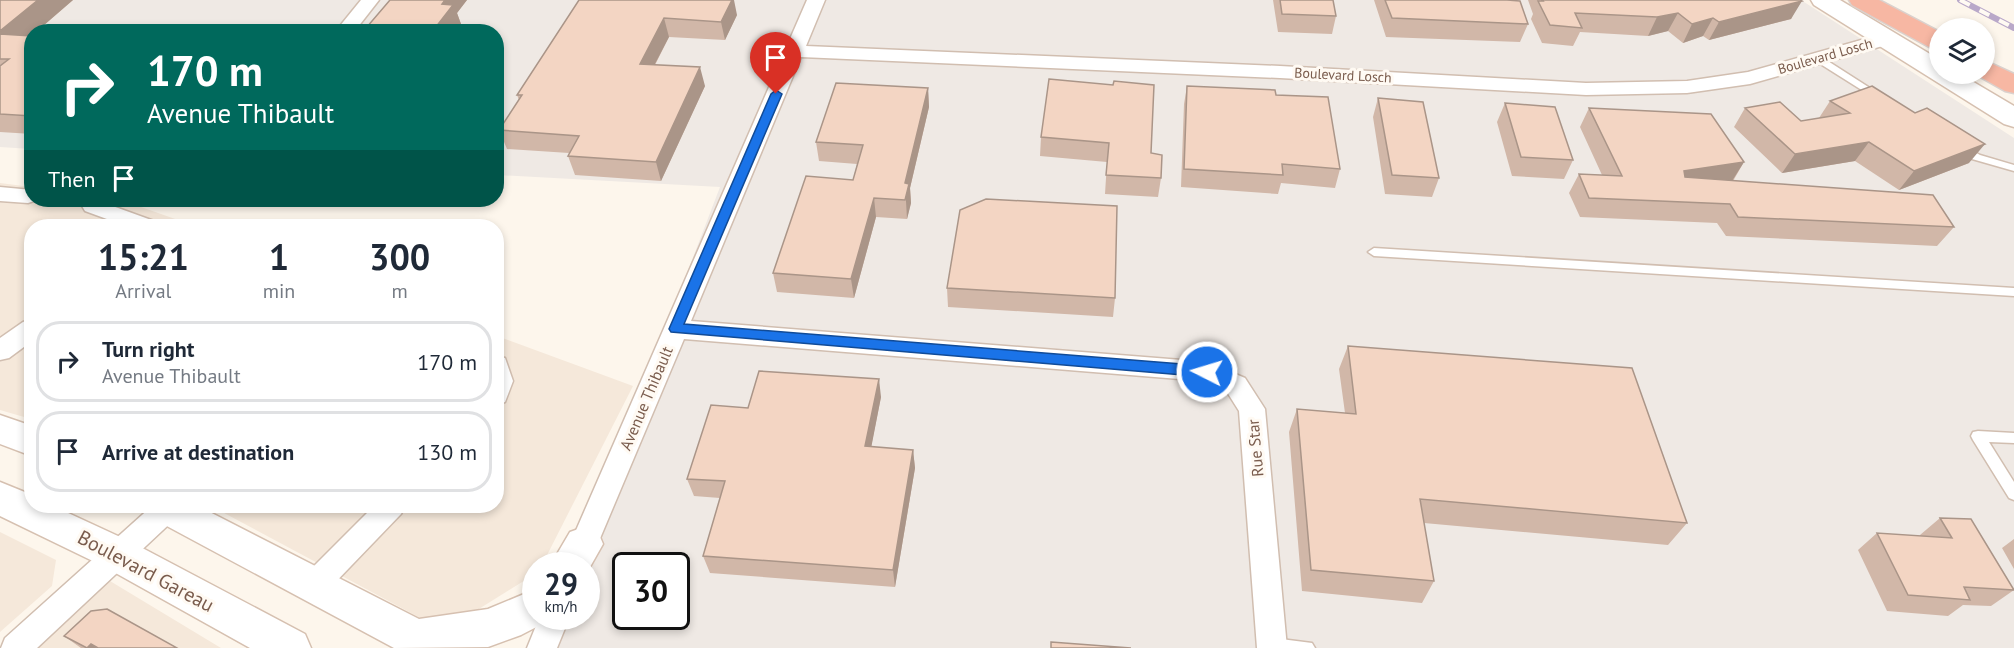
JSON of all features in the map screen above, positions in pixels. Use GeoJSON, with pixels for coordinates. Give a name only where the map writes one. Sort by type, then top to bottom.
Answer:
{"type":"FeatureCollection","features":[{"type":"Feature","properties":{"kind":"highway"},"geometry":{"type":"LineString","coordinates":[[1861,0],[1929,37]]}},
{"type":"Feature","properties":{"kind":"highway"},"geometry":{"type":"LineString","coordinates":[[1896,0],[1930,18]]}},
{"type":"Feature","properties":{"kind":"highway"},"geometry":{"type":"LineString","coordinates":[[1995,54],[2014,64]]}},
{"type":"Feature","properties":{"kind":"highway"},"geometry":{"type":"LineString","coordinates":[[1995,74],[2014,85]]}},
{"type":"Feature","properties":{"kind":"street"},"geometry":{"type":"LineString","coordinates":[[350,24],[370,0]]}},
{"type":"Feature","properties":{"kind":"street","name":"Avenue Thibault"},"geometry":{"type":"LineString","coordinates":[[579,552],[816,0]]}},
{"type":"Feature","properties":{"kind":"street"},"geometry":{"type":"LineString","coordinates":[[1823,0],[1929,66]]}},
{"type":"Feature","properties":{"kind":"street","name":"Boulevard Losch"},"geometry":{"type":"LineString","coordinates":[[794,51],[1280,72],[1586,89],[1688,87],[1750,78],[1886,39]]}},
{"type":"Feature","properties":{"kind":"street"},"geometry":{"type":"LineString","coordinates":[[1959,84],[2014,118]]}},
{"type":"Feature","properties":{"kind":"street"},"geometry":{"type":"LineString","coordinates":[[0,194],[24,196]]}},
{"type":"Feature","properties":{"kind":"street"},"geometry":{"type":"LineString","coordinates":[[96,207],[127,219]]}},
{"type":"Feature","properties":{"kind":"street","name":"Rue Star"},"geometry":{"type":"LineString","coordinates":[[676,329],[1207,372],[1236,385],[1252,410],[1272,646]]}},
{"type":"Feature","properties":{"kind":"street"},"geometry":{"type":"LineString","coordinates":[[0,351],[24,334]]}},
{"type":"Feature","properties":{"kind":"street"},"geometry":{"type":"LineString","coordinates":[[0,429],[24,438]]}},
{"type":"Feature","properties":{"kind":"street","name":"Boulevard Gareau"},"geometry":{"type":"LineString","coordinates":[[0,498],[24,509]]}},
{"type":"Feature","properties":{"kind":"street","name":"Boulevard Gareau"},"geometry":{"type":"LineString","coordinates":[[31,513],[117,554],[290,648]]}},
{"type":"Feature","properties":{"kind":"street"},"geometry":{"type":"LineString","coordinates":[[16,648],[159,513]]}},
{"type":"Feature","properties":{"kind":"street"},"geometry":{"type":"LineString","coordinates":[[177,513],[427,643],[488,628],[522,614]]}},
{"type":"Feature","properties":{"kind":"street"},"geometry":{"type":"LineString","coordinates":[[315,584],[384,513]]}},
{"type":"Feature","properties":{"kind":"street"},"geometry":{"type":"LineString","coordinates":[[542,648],[549,630]]}},
{"type":"Feature","properties":{"kind":"lane"},"geometry":{"type":"LineString","coordinates":[[1817,58],[1886,101]]}},
{"type":"Feature","properties":{"kind":"lane"},"geometry":{"type":"LineString","coordinates":[[1956,144],[1976,157],[2014,168]]}},
{"type":"Feature","properties":{"kind":"lane"},"geometry":{"type":"LineString","coordinates":[[1374,252],[2014,292]]}},
{"type":"Feature","properties":{"kind":"lane"},"geometry":{"type":"LineString","coordinates":[[2014,438],[1978,436],[2014,494]]}},
{"type":"Feature","properties":{"kind":"lane"},"geometry":{"type":"LineString","coordinates":[[1272,646],[1307,648]]}},
{"type":"Feature","properties":{"kind":"shaded area"},"geometry":{"type":"Polygon","coordinates":[[[0,0],[1801,0],[2014,138],[2014,648],[542,648],[550,630],[600,630],[600,552],[580,552],[720,187],[504,175],[504,24],[24,24],[24,149],[0,147],[0,0]]]}},
{"type":"Feature","properties":{"kind":"shaded area"},"geometry":{"type":"Polygon","coordinates":[[[0,183],[24,186],[24,207],[141,207],[175,219],[24,219],[24,417],[0,410],[0,183]]]}},
{"type":"Feature","properties":{"kind":"shaded area"},"geometry":{"type":"Polygon","coordinates":[[[504,339],[633,386],[549,552],[522,552],[522,582],[466,617],[426,621],[224,513],[504,513],[504,339]]]}},
{"type":"Feature","properties":{"kind":"shaded area"},"geometry":{"type":"Polygon","coordinates":[[[0,532],[56,560],[52,586],[0,632],[0,532]]]}},
{"type":"Feature","properties":{"kind":"shaded area"},"geometry":{"type":"Polygon","coordinates":[[[110,581],[221,648],[36,648],[110,581]]]}},
{"type":"Feature","properties":{"kind":"building"},"geometry":{"type":"Polygon","coordinates":[[[0,0],[38,0],[0,31],[0,0]]]}},
{"type":"Feature","properties":{"kind":"building"},"geometry":{"type":"Polygon","coordinates":[[[390,0],[445,0],[442,4],[453,5],[438,24],[369,24],[390,0]]]}},
{"type":"Feature","properties":{"kind":"building"},"geometry":{"type":"Polygon","coordinates":[[[579,0],[732,0],[721,22],[664,18],[640,64],[700,67],[656,162],[568,156],[579,136],[504,130],[504,122],[522,95],[517,95],[579,0]]]}},
{"type":"Feature","properties":{"kind":"building"},"geometry":{"type":"Polygon","coordinates":[[[1280,0],[1333,0],[1336,16],[1282,14],[1280,0]]]}},
{"type":"Feature","properties":{"kind":"building"},"geometry":{"type":"Polygon","coordinates":[[[1385,0],[1520,1],[1528,24],[1392,18],[1385,0]]]}},
{"type":"Feature","properties":{"kind":"building"},"geometry":{"type":"Polygon","coordinates":[[[1538,1],[1802,1],[1719,22],[1713,18],[1692,24],[1678,13],[1657,17],[1575,13],[1582,28],[1550,25],[1538,1]]]}},
{"type":"Feature","properties":{"kind":"building"},"geometry":{"type":"Polygon","coordinates":[[[0,34],[24,36],[24,116],[0,114],[0,66],[9,59],[0,59],[0,34]]]}},
{"type":"Feature","properties":{"kind":"building"},"geometry":{"type":"Polygon","coordinates":[[[1049,79],[1113,85],[1114,81],[1154,85],[1151,153],[1162,155],[1161,178],[1106,175],[1109,143],[1041,137],[1049,79]]]}},
{"type":"Feature","properties":{"kind":"building"},"geometry":{"type":"Polygon","coordinates":[[[836,83],[928,88],[905,183],[909,184],[905,200],[874,198],[851,279],[773,273],[806,176],[853,180],[863,145],[816,142],[836,83]]]}},
{"type":"Feature","properties":{"kind":"building"},"geometry":{"type":"Polygon","coordinates":[[[1187,86],[1275,90],[1276,95],[1328,97],[1340,169],[1282,164],[1283,175],[1184,169],[1187,86]]]}},
{"type":"Feature","properties":{"kind":"building"},"geometry":{"type":"Polygon","coordinates":[[[1872,86],[1915,113],[1927,108],[1985,144],[1914,171],[1869,142],[1795,154],[1745,108],[1780,102],[1801,121],[1850,113],[1830,101],[1872,86]]]}},
{"type":"Feature","properties":{"kind":"building"},"geometry":{"type":"Polygon","coordinates":[[[1378,98],[1423,102],[1439,178],[1392,175],[1378,98]]]}},
{"type":"Feature","properties":{"kind":"building"},"geometry":{"type":"Polygon","coordinates":[[[1505,103],[1555,107],[1573,160],[1521,157],[1505,103]]]}},
{"type":"Feature","properties":{"kind":"building"},"geometry":{"type":"Polygon","coordinates":[[[1589,108],[1711,114],[1744,162],[1684,171],[1685,177],[1933,195],[1954,227],[1738,217],[1730,204],[1589,198],[1579,174],[1622,176],[1589,108]]]}},
{"type":"Feature","properties":{"kind":"building"},"geometry":{"type":"Polygon","coordinates":[[[986,199],[1117,206],[1115,298],[947,288],[960,210],[986,199]]]}},
{"type":"Feature","properties":{"kind":"building"},"geometry":{"type":"Polygon","coordinates":[[[1348,346],[1632,368],[1687,523],[1420,499],[1434,581],[1311,570],[1297,409],[1356,414],[1348,346]]]}},
{"type":"Feature","properties":{"kind":"building"},"geometry":{"type":"Polygon","coordinates":[[[759,371],[879,379],[865,446],[913,450],[893,570],[703,556],[725,481],[687,479],[711,405],[748,408],[759,371]]]}},
{"type":"Feature","properties":{"kind":"building"},"geometry":{"type":"Polygon","coordinates":[[[1940,518],[1971,519],[2014,590],[1964,587],[1970,600],[1908,595],[1877,533],[1952,538],[1940,518]]]}},
{"type":"Feature","properties":{"kind":"building"},"geometry":{"type":"Polygon","coordinates":[[[107,609],[177,648],[98,648],[91,644],[87,648],[64,636],[91,611],[107,609]]]}},
{"type":"Feature","properties":{"kind":"building"},"geometry":{"type":"Polygon","coordinates":[[[1051,642],[1131,648],[1051,648],[1051,642]]]}},
{"type":"Feature","properties":{"kind":"railway"},"geometry":{"type":"LineString","coordinates":[[1960,0],[2014,28]]}},
{"type":"Feature","properties":{"kind":"route"},"geometry":{"type":"LineString","coordinates":[[776,94],[676,329],[1207,372]]}}]}
